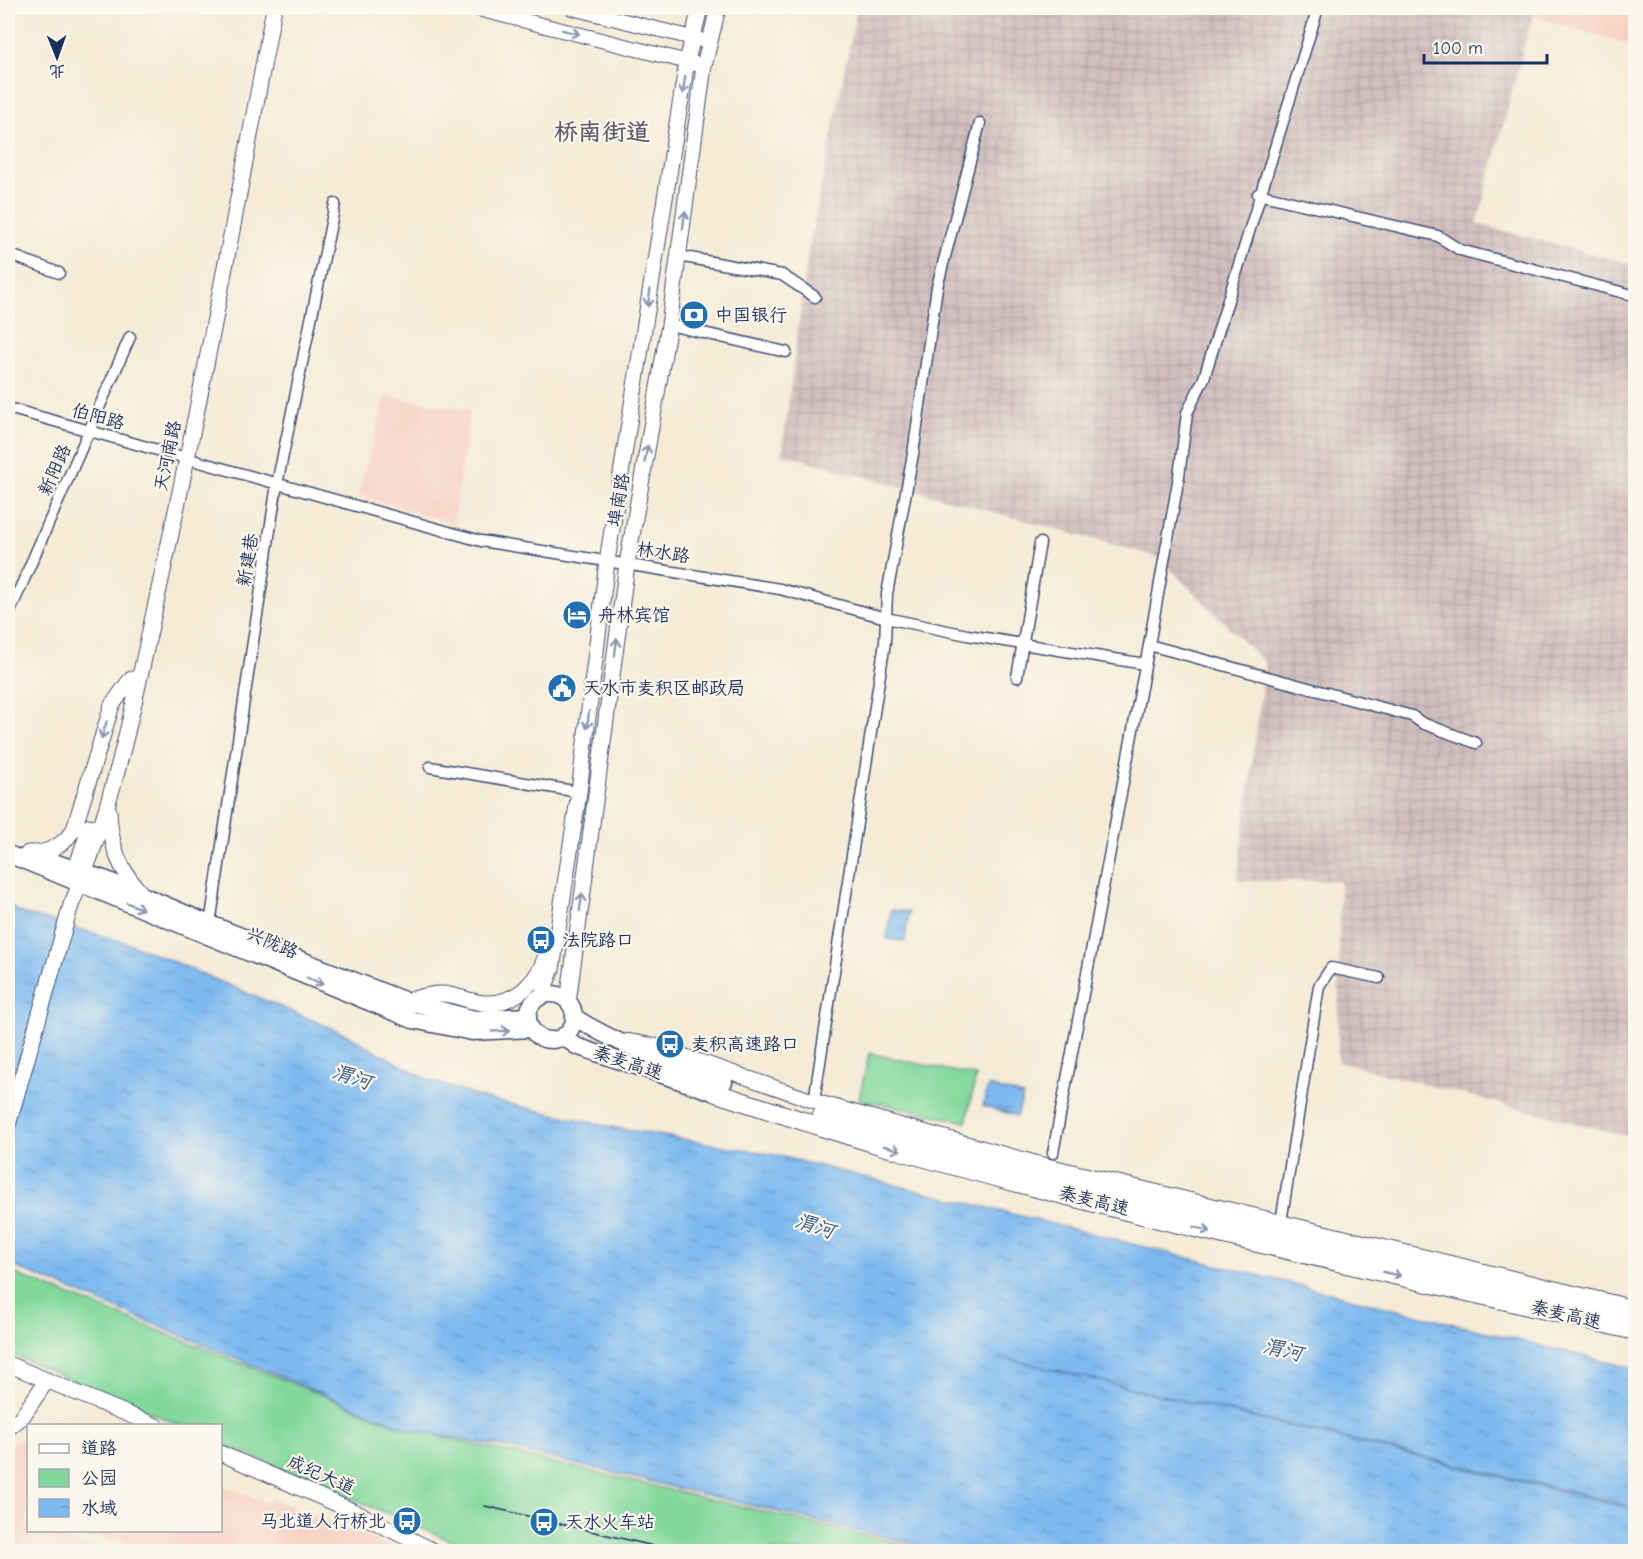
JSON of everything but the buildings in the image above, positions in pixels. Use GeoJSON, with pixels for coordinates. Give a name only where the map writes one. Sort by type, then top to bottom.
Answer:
{"type":"FeatureCollection","features":[{"type":"Feature","properties":{"kind":"highway","name":"兴陇路"},"geometry":{"type":"LineString","coordinates":[[8,844],[78,877],[413,1020],[472,1032],[529,1022]]}},
{"type":"Feature","properties":{"kind":"highway","name":"兴陇路"},"geometry":{"type":"LineString","coordinates":[[8,854],[144,896],[406,1001],[475,1019],[529,1022]]}},
{"type":"Feature","properties":{"kind":"highway"},"geometry":{"type":"LineString","coordinates":[[555,994],[571,1009],[569,1031],[556,1040],[542,1038],[529,1022],[531,1004],[541,996],[555,994]]}},
{"type":"Feature","properties":{"kind":"highway","name":"秦麦高速"},"geometry":{"type":"LineString","coordinates":[[571,1009],[605,1037],[720,1088],[879,1145],[1201,1228],[1635,1331]]}},
{"type":"Feature","properties":{"kind":"highway","name":"秦麦高速"},"geometry":{"type":"LineString","coordinates":[[563,1036],[576,1046],[720,1088],[1109,1192],[1635,1317]]}},
{"type":"Feature","properties":{"kind":"main road","name":"天河南路"},"geometry":{"type":"LineString","coordinates":[[78,877],[113,755],[184,457],[264,8]]}},
{"type":"Feature","properties":{"kind":"main road","name":"天河南路"},"geometry":{"type":"LineString","coordinates":[[67,904],[108,797],[139,681],[274,8]]}},
{"type":"Feature","properties":{"kind":"main road"},"geometry":{"type":"LineString","coordinates":[[474,8],[704,66]]}},
{"type":"Feature","properties":{"kind":"main road"},"geometry":{"type":"LineString","coordinates":[[572,8],[709,42]]}},
{"type":"Feature","properties":{"kind":"main road","name":"埠南路"},"geometry":{"type":"LineString","coordinates":[[541,996],[552,969],[579,792],[608,561],[687,61],[700,8]]}},
{"type":"Feature","properties":{"kind":"main road","name":"埠南路"},"geometry":{"type":"LineString","coordinates":[[571,1009],[574,955],[627,564],[680,256],[704,66],[718,8]]}},
{"type":"Feature","properties":{"kind":"main road"},"geometry":{"type":"LineString","coordinates":[[28,853],[53,849],[63,842],[74,829],[112,705],[131,679]]}},
{"type":"Feature","properties":{"kind":"main road"},"geometry":{"type":"LineString","coordinates":[[108,797],[109,827],[114,849],[126,875],[144,896]]}},
{"type":"Feature","properties":{"kind":"main road"},"geometry":{"type":"LineString","coordinates":[[406,1001],[444,994],[482,1003],[513,999],[530,984],[542,966],[547,954],[554,917],[564,892]]}},
{"type":"Feature","properties":{"kind":"main road"},"geometry":{"type":"LineString","coordinates":[[8,1093],[67,904]]}},
{"type":"Feature","properties":{"kind":"main road"},"geometry":{"type":"LineString","coordinates":[[8,1125],[67,904]]}},
{"type":"Feature","properties":{"kind":"main road"},"geometry":{"type":"LineString","coordinates":[[554,954],[563,958],[574,955]]}},
{"type":"Feature","properties":{"kind":"main road"},"geometry":{"type":"LineString","coordinates":[[605,1037],[656,1046],[814,1101],[1033,1162],[1635,1308]]}},
{"type":"Feature","properties":{"kind":"main road"},"geometry":{"type":"LineString","coordinates":[[8,1364],[154,1424]]}},
{"type":"Feature","properties":{"kind":"main road"},"geometry":{"type":"LineString","coordinates":[[8,1428],[22,1418],[47,1380]]}},
{"type":"Feature","properties":{"kind":"main road","name":"成纪大道"},"geometry":{"type":"LineString","coordinates":[[222,1454],[355,1512],[436,1551]]}},
{"type":"Feature","properties":{"kind":"street"},"geometry":{"type":"LineString","coordinates":[[1053,1154],[1149,645],[1179,476],[1187,413],[1204,378],[1258,194],[1318,8]]}},
{"type":"Feature","properties":{"kind":"street"},"geometry":{"type":"LineString","coordinates":[[814,1101],[937,287],[980,123]]}},
{"type":"Feature","properties":{"kind":"street"},"geometry":{"type":"LineString","coordinates":[[1258,194],[1438,236],[1460,250],[1635,296]]}},
{"type":"Feature","properties":{"kind":"street","name":"新建巷"},"geometry":{"type":"LineString","coordinates":[[210,924],[277,484],[335,204]]}},
{"type":"Feature","properties":{"kind":"street"},"geometry":{"type":"LineString","coordinates":[[8,254],[59,273]]}},
{"type":"Feature","properties":{"kind":"street"},"geometry":{"type":"LineString","coordinates":[[680,256],[782,275],[815,297]]}},
{"type":"Feature","properties":{"kind":"street"},"geometry":{"type":"LineString","coordinates":[[669,325],[786,352]]}},
{"type":"Feature","properties":{"kind":"street","name":"新阳路"},"geometry":{"type":"LineString","coordinates":[[8,616],[12,593],[90,432],[130,337]]}},
{"type":"Feature","properties":{"kind":"street","name":"伯阳路"},"geometry":{"type":"LineString","coordinates":[[8,408],[184,457]]}},
{"type":"Feature","properties":{"kind":"street","name":"林水路"},"geometry":{"type":"LineString","coordinates":[[184,457],[481,541],[780,589],[886,618],[1022,644],[1145,664]]}},
{"type":"Feature","properties":{"kind":"street"},"geometry":{"type":"LineString","coordinates":[[1017,677],[1040,543]]}},
{"type":"Feature","properties":{"kind":"street"},"geometry":{"type":"LineString","coordinates":[[1149,645],[1412,716],[1422,723],[1476,743]]}},
{"type":"Feature","properties":{"kind":"street"},"geometry":{"type":"LineString","coordinates":[[430,767],[579,792]]}},
{"type":"Feature","properties":{"kind":"street"},"geometry":{"type":"LineString","coordinates":[[1281,1222],[1319,986],[1331,968],[1378,978]]}},
{"type":"Feature","properties":{"kind":"shaded area"},"geometry":{"type":"Polygon","coordinates":[[[857,8],[1534,8],[1477,224],[1635,265],[1635,1138],[1338,1062],[1340,881],[1237,881],[1265,663],[1158,557],[782,454],[807,258],[857,8]]]}},
{"type":"Feature","properties":{"kind":"shaded area"},"geometry":{"type":"Polygon","coordinates":[[[1534,8],[1635,8],[1635,47],[1532,16],[1534,8]]]}},
{"type":"Feature","properties":{"kind":"shaded area"},"geometry":{"type":"Polygon","coordinates":[[[386,396],[470,410],[453,524],[357,495],[386,396]]]}},
{"type":"Feature","properties":{"kind":"shaded area"},"geometry":{"type":"Polygon","coordinates":[[[27,1433],[27,1532],[70,1532],[67,1542],[116,1551],[8,1551],[8,1446],[22,1440],[27,1433]]]}},
{"type":"Feature","properties":{"kind":"shaded area"},"geometry":{"type":"Polygon","coordinates":[[[222,1486],[269,1503],[271,1499],[403,1551],[163,1551],[71,1532],[222,1532],[222,1486]]]}},
{"type":"Feature","properties":{"kind":"green space"},"geometry":{"type":"Polygon","coordinates":[[[869,1053],[976,1076],[966,1122],[859,1099],[869,1053]]]}},
{"type":"Feature","properties":{"kind":"green space"},"geometry":{"type":"Polygon","coordinates":[[[8,1271],[408,1429],[932,1551],[475,1551],[222,1443],[222,1424],[178,1424],[8,1353],[8,1271]]]}},
{"type":"Feature","properties":{"kind":"water","name":"渭河"},"geometry":{"type":"Polygon","coordinates":[[[8,903],[19,912],[131,944],[345,1034],[428,1080],[486,1099],[616,1128],[771,1154],[1635,1369],[1635,1507],[1000,1357],[1635,1509],[1635,1551],[945,1551],[512,1449],[408,1429],[8,1264],[8,903]]]}},
{"type":"Feature","properties":{"kind":"water"},"geometry":{"type":"Polygon","coordinates":[[[891,910],[909,912],[905,941],[887,939],[891,910]]]}},
{"type":"Feature","properties":{"kind":"water"},"geometry":{"type":"Polygon","coordinates":[[[988,1086],[1023,1096],[1017,1116],[983,1106],[988,1086]]]}},
{"type":"Feature","properties":{"kind":"tram line"},"geometry":{"type":"LineString","coordinates":[[485,1506],[679,1552]]}},
{"type":"Feature","properties":{"kind":"place","name":"中国银行"},"geometry":{"type":"Point","coordinates":[694,315]}},
{"type":"Feature","properties":{"kind":"place","name":"舟林宾馆"},"geometry":{"type":"Point","coordinates":[577,615]}},
{"type":"Feature","properties":{"kind":"place","name":"天水市麦积区邮政局"},"geometry":{"type":"Point","coordinates":[562,688]}},
{"type":"Feature","properties":{"kind":"place","name":"法院路口"},"geometry":{"type":"Point","coordinates":[541,940]}},
{"type":"Feature","properties":{"kind":"place","name":"麦积高速路口"},"geometry":{"type":"Point","coordinates":[670,1044]}},
{"type":"Feature","properties":{"kind":"place","name":"马北道人行桥北"},"geometry":{"type":"Point","coordinates":[407,1521]}},
{"type":"Feature","properties":{"kind":"place","name":"天水火车站"},"geometry":{"type":"Point","coordinates":[544,1522]}},
{"type":"Feature","properties":{"kind":"district","name":"桥南街道"},"geometry":{"type":"Point","coordinates":[602,132]}}]}
